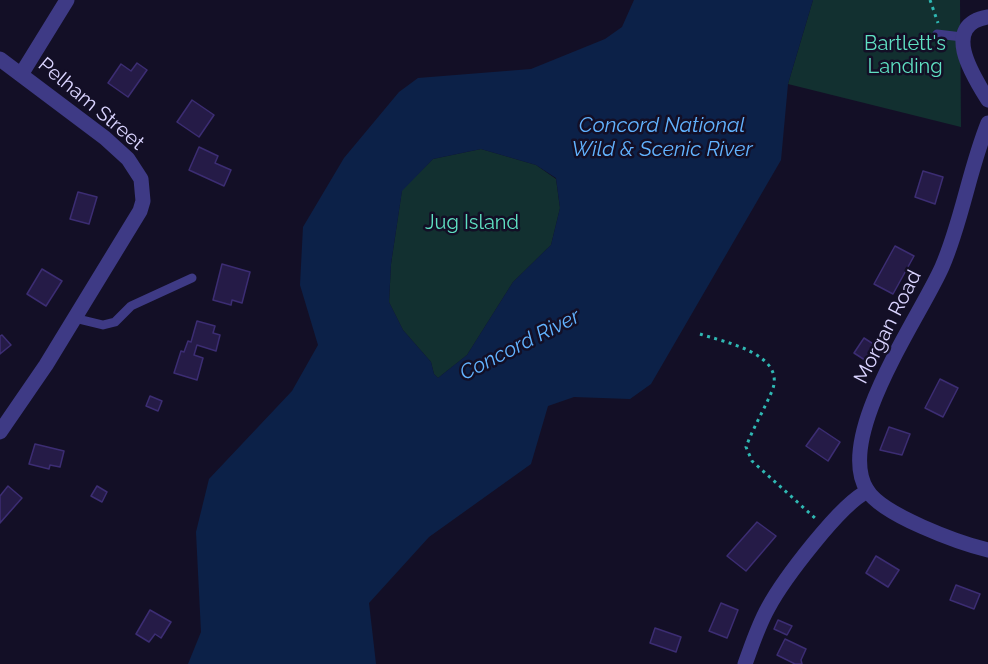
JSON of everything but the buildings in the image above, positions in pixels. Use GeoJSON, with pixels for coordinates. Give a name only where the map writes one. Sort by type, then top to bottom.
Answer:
{"type":"FeatureCollection","features":[{"type":"Feature","properties":{"kind":"street"},"geometry":{"type":"LineString","coordinates":[[22,73],[67,0]]}},
{"type":"Feature","properties":{"kind":"street"},"geometry":{"type":"LineString","coordinates":[[988,17],[978,19],[965,32],[963,52],[988,100]]}},
{"type":"Feature","properties":{"kind":"street","name":"Pelham Street"},"geometry":{"type":"LineString","coordinates":[[0,59],[22,73],[117,149],[135,169],[143,190],[140,211],[75,317],[0,432]]}},
{"type":"Feature","properties":{"kind":"street","name":"Morgan Road"},"geometry":{"type":"LineString","coordinates":[[867,491],[860,464],[870,410],[887,368],[942,266],[964,205],[988,123]]}},
{"type":"Feature","properties":{"kind":"street"},"geometry":{"type":"LineString","coordinates":[[745,664],[762,620],[777,593],[852,500],[867,491],[883,504],[935,533],[988,550]]}},
{"type":"Feature","properties":{"kind":"lane"},"geometry":{"type":"LineString","coordinates":[[940,35],[965,32]]}},
{"type":"Feature","properties":{"kind":"lane"},"geometry":{"type":"LineString","coordinates":[[75,317],[103,325],[115,322],[131,306],[192,278]]}},
{"type":"Feature","properties":{"kind":"path"},"geometry":{"type":"LineString","coordinates":[[930,0],[940,35]]}},
{"type":"Feature","properties":{"kind":"path"},"geometry":{"type":"LineString","coordinates":[[700,334],[758,353],[772,371],[773,389],[746,447],[752,461],[828,528]]}},
{"type":"Feature","properties":{"kind":"green space","name":"Bartlett's Landing"},"geometry":{"type":"Polygon","coordinates":[[[813,0],[960,0],[961,127],[788,84],[813,0]]]}},
{"type":"Feature","properties":{"kind":"green space","name":"Jug Island"},"geometry":{"type":"Polygon","coordinates":[[[481,149],[536,165],[556,179],[560,208],[551,245],[513,282],[467,355],[438,378],[434,374],[431,362],[403,330],[389,302],[391,264],[402,190],[433,159],[481,149]]]}},
{"type":"Feature","properties":{"kind":"water","name":"Concord National Wild & Scenic River"},"geometry":{"type":"Polygon","coordinates":[[[634,0],[813,0],[788,84],[781,160],[651,384],[630,399],[574,397],[548,406],[531,464],[429,537],[369,603],[376,664],[188,664],[201,632],[196,532],[209,479],[292,391],[318,345],[300,285],[303,227],[344,158],[399,92],[418,78],[531,69],[605,39],[622,27],[634,0]],[[481,149],[433,159],[402,191],[391,264],[389,302],[403,330],[431,362],[434,374],[438,378],[467,355],[513,282],[551,245],[560,208],[556,178],[536,165],[481,149]]]}},
{"type":"Feature","properties":{"kind":"water label","name":"Concord River"},"geometry":{"type":"Point","coordinates":[520,345]}}]}
